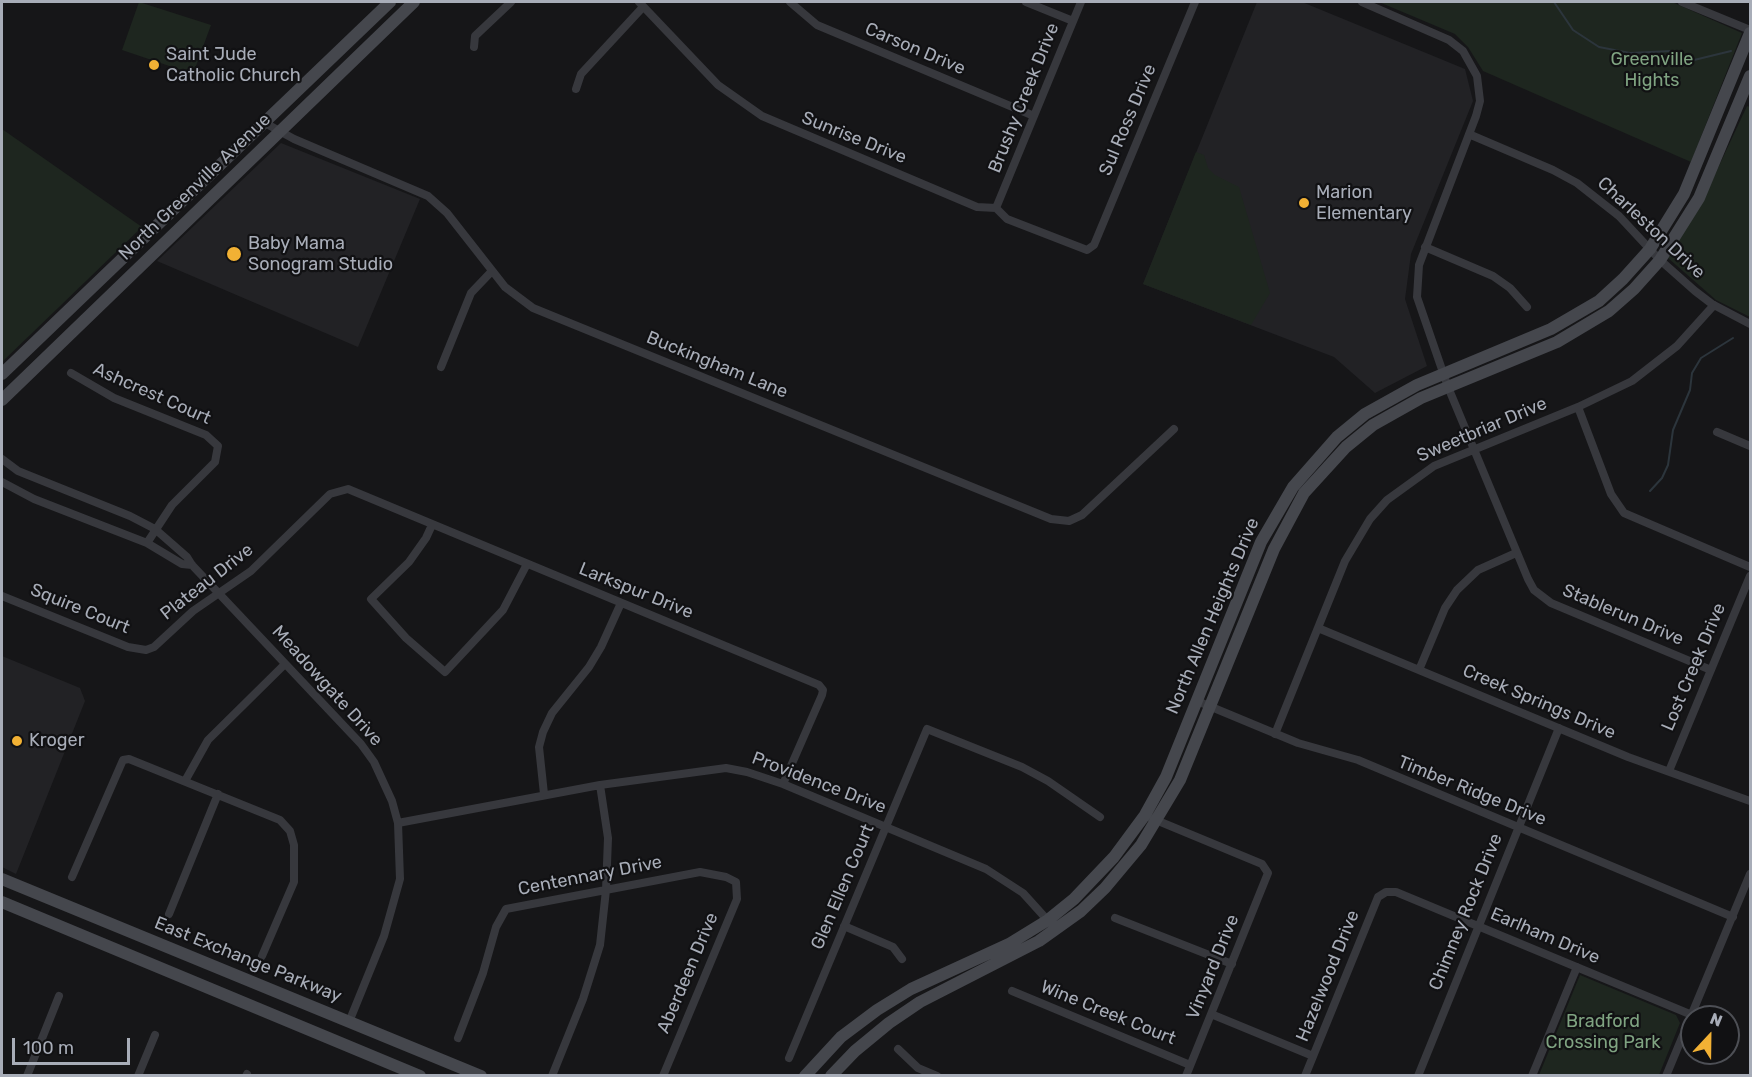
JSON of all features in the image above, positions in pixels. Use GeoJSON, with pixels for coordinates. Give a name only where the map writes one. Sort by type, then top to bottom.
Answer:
{"type":"FeatureCollection","features":[{"type":"Feature","properties":{"kind":"main road","name":"North Greenville Avenue"},"geometry":{"type":"LineString","coordinates":[[2,374],[390,2]]}},
{"type":"Feature","properties":{"kind":"main road","name":"North Greenville Avenue"},"geometry":{"type":"LineString","coordinates":[[2,400],[414,2]]}},
{"type":"Feature","properties":{"kind":"main road","name":"North Allen Heights Drive"},"geometry":{"type":"LineString","coordinates":[[805,1076],[841,1038],[877,1010],[911,989],[1009,944],[1048,920],[1095,878],[1145,815],[1166,777],[1262,542],[1293,487],[1336,437],[1390,398],[1551,329],[1599,301],[1623,279],[1650,249],[1686,190],[1750,32]]}},
{"type":"Feature","properties":{"kind":"main road","name":"North Allen Heights Drive"},"geometry":{"type":"LineString","coordinates":[[831,1076],[855,1051],[920,1002],[1014,956],[1055,931],[1105,888],[1158,821],[1180,780],[1274,549],[1304,493],[1346,447],[1373,425],[1421,398],[1557,342],[1584,328],[1634,289],[1660,260],[1698,198],[1750,75]]}},
{"type":"Feature","properties":{"kind":"main road","name":"East Exchange Parkway"},"geometry":{"type":"LineString","coordinates":[[2,879],[481,1076]]}},
{"type":"Feature","properties":{"kind":"main road"},"geometry":{"type":"LineString","coordinates":[[2,902],[420,1076]]}},
{"type":"Feature","properties":{"kind":"main road"},"geometry":{"type":"LineString","coordinates":[[341,1042],[350,1022]]}},
{"type":"Feature","properties":{"kind":"street"},"geometry":{"type":"LineString","coordinates":[[474,47],[475,36],[511,2]]}},
{"type":"Feature","properties":{"kind":"street","name":"Carson Drive"},"geometry":{"type":"LineString","coordinates":[[790,2],[806,18],[824,28],[1034,116]]}},
{"type":"Feature","properties":{"kind":"street"},"geometry":{"type":"LineString","coordinates":[[1026,2],[1073,21]]}},
{"type":"Feature","properties":{"kind":"street","name":"Brushy Creek Drive"},"geometry":{"type":"LineString","coordinates":[[996,208],[1081,2]]}},
{"type":"Feature","properties":{"kind":"street","name":"Sul Ross Drive"},"geometry":{"type":"LineString","coordinates":[[1089,249],[1094,245],[1195,2]]}},
{"type":"Feature","properties":{"kind":"street"},"geometry":{"type":"LineString","coordinates":[[1362,2],[1449,40],[1463,51],[1474,66],[1480,87],[1480,100],[1470,135],[1425,247],[1417,273],[1417,297],[1443,374],[1474,449]]}},
{"type":"Feature","properties":{"kind":"street"},"geometry":{"type":"LineString","coordinates":[[1686,2],[1750,32]]}},
{"type":"Feature","properties":{"kind":"street"},"geometry":{"type":"LineString","coordinates":[[576,89],[581,74],[641,4]]}},
{"type":"Feature","properties":{"kind":"street","name":"Sunrise Drive"},"geometry":{"type":"LineString","coordinates":[[641,4],[718,85],[762,117],[977,207],[996,208],[1007,219],[1083,250],[1089,249]]}},
{"type":"Feature","properties":{"kind":"street","name":"Buckingham Lane"},"geometry":{"type":"LineString","coordinates":[[265,123],[428,196],[447,213],[491,272],[511,294],[533,308],[1051,519],[1070,521],[1082,515],[1174,429]]}},
{"type":"Feature","properties":{"kind":"street","name":"Charleston Drive"},"geometry":{"type":"LineString","coordinates":[[1470,135],[1553,170],[1577,183],[1619,216],[1660,260],[1714,305],[1750,324]]}},
{"type":"Feature","properties":{"kind":"street"},"geometry":{"type":"LineString","coordinates":[[1425,247],[1493,276],[1510,288],[1527,307]]}},
{"type":"Feature","properties":{"kind":"street"},"geometry":{"type":"LineString","coordinates":[[441,368],[471,293],[491,272]]}},
{"type":"Feature","properties":{"kind":"street","name":"Sweetbriar Drive"},"geometry":{"type":"LineString","coordinates":[[1275,734],[1345,561],[1370,519],[1410,480],[1434,466],[1578,407],[1632,381],[1677,346],[1714,305]]}},
{"type":"Feature","properties":{"kind":"street","name":"Ashcrest Court"},"geometry":{"type":"LineString","coordinates":[[71,373],[114,398],[206,435],[218,446],[214,462],[178,498],[155,529]]}},
{"type":"Feature","properties":{"kind":"street"},"geometry":{"type":"LineString","coordinates":[[1578,407],[1611,494],[1624,513],[1750,567]]}},
{"type":"Feature","properties":{"kind":"street"},"geometry":{"type":"LineString","coordinates":[[1717,432],[1750,446]]}},
{"type":"Feature","properties":{"kind":"street","name":"Stablerun Drive"},"geometry":{"type":"LineString","coordinates":[[1474,449],[1516,553],[1534,590],[1551,603],[1711,670]]}},
{"type":"Feature","properties":{"kind":"street","name":"Meadowgate Drive"},"geometry":{"type":"LineString","coordinates":[[2,459],[18,471],[130,516],[155,529],[188,556],[192,565],[361,744],[374,762],[392,801],[398,823],[401,860],[396,897],[384,936],[350,1022]]}},
{"type":"Feature","properties":{"kind":"street","name":"Meadowgate Drive"},"geometry":{"type":"LineString","coordinates":[[2,482],[34,499],[147,543],[182,564],[192,565]]}},
{"type":"Feature","properties":{"kind":"street","name":"Larkspur Drive"},"geometry":{"type":"LineString","coordinates":[[339,490],[348,489],[820,687],[822,695],[783,784]]}},
{"type":"Feature","properties":{"kind":"street","name":"Plateau Drive"},"geometry":{"type":"LineString","coordinates":[[146,650],[154,647],[193,611],[251,571],[330,494],[339,490]]}},
{"type":"Feature","properties":{"kind":"street"},"geometry":{"type":"LineString","coordinates":[[432,525],[409,562],[371,599],[406,638],[445,672],[503,610],[527,564]]}},
{"type":"Feature","properties":{"kind":"street"},"geometry":{"type":"LineString","coordinates":[[147,543],[155,529]]}},
{"type":"Feature","properties":{"kind":"street"},"geometry":{"type":"LineString","coordinates":[[1419,670],[1445,608],[1457,590],[1478,570],[1516,553]]}},
{"type":"Feature","properties":{"kind":"street","name":"Lost Creek Drive"},"geometry":{"type":"LineString","coordinates":[[1669,771],[1750,576]]}},
{"type":"Feature","properties":{"kind":"street","name":"Squire Court"},"geometry":{"type":"LineString","coordinates":[[2,596],[128,647],[146,650]]}},
{"type":"Feature","properties":{"kind":"street"},"geometry":{"type":"LineString","coordinates":[[544,794],[539,747],[543,732],[552,713],[589,667],[621,603]]}},
{"type":"Feature","properties":{"kind":"street","name":"Creek Springs Drive"},"geometry":{"type":"LineString","coordinates":[[1318,628],[1558,728],[1750,801]]}},
{"type":"Feature","properties":{"kind":"street"},"geometry":{"type":"LineString","coordinates":[[185,781],[208,740],[285,664]]}},
{"type":"Feature","properties":{"kind":"street","name":"Timber Ridge Drive"},"geometry":{"type":"LineString","coordinates":[[1197,701],[1275,734],[1358,760],[1733,917]]}},
{"type":"Feature","properties":{"kind":"street","name":"Chimney Rock Drive"},"geometry":{"type":"LineString","coordinates":[[1418,1076],[1558,728]]}},
{"type":"Feature","properties":{"kind":"street","name":"Glen Ellen Court"},"geometry":{"type":"LineString","coordinates":[[789,1058],[927,729],[1022,767],[1048,781],[1100,817]]}},
{"type":"Feature","properties":{"kind":"street"},"geometry":{"type":"LineString","coordinates":[[72,877],[120,762],[129,759],[185,781],[286,824],[294,845],[294,882],[262,956]]}},
{"type":"Feature","properties":{"kind":"street","name":"Providence Drive"},"geometry":{"type":"LineString","coordinates":[[398,823],[600,784],[726,768],[747,772],[783,784],[1001,877],[1023,893],[1055,931]]}},
{"type":"Feature","properties":{"kind":"street"},"geometry":{"type":"LineString","coordinates":[[552,1076],[600,945],[606,890],[608,838],[600,784]]}},
{"type":"Feature","properties":{"kind":"street"},"geometry":{"type":"LineString","coordinates":[[169,914],[218,795]]}},
{"type":"Feature","properties":{"kind":"street"},"geometry":{"type":"LineString","coordinates":[[1145,815],[1158,821]]}},
{"type":"Feature","properties":{"kind":"street","name":"Vinyard Drive"},"geometry":{"type":"LineString","coordinates":[[1158,821],[1262,864],[1268,870],[1268,877],[1186,1076]]}},
{"type":"Feature","properties":{"kind":"street","name":"Centennary Drive"},"geometry":{"type":"LineString","coordinates":[[458,1038],[496,927],[506,909],[700,872],[726,876],[736,882]]}},
{"type":"Feature","properties":{"kind":"street"},"geometry":{"type":"LineString","coordinates":[[1696,1005],[1750,874]]}},
{"type":"Feature","properties":{"kind":"street","name":"Aberdeen Drive"},"geometry":{"type":"LineString","coordinates":[[663,1076],[737,899],[736,882]]}},
{"type":"Feature","properties":{"kind":"street","name":"Earlham Drive"},"geometry":{"type":"LineString","coordinates":[[1386,892],[1396,892],[1680,1010]]}},
{"type":"Feature","properties":{"kind":"street","name":"Hazelwood Drive"},"geometry":{"type":"LineString","coordinates":[[1305,1076],[1378,897],[1386,892]]}},
{"type":"Feature","properties":{"kind":"street"},"geometry":{"type":"LineString","coordinates":[[1115,918],[1232,964]]}},
{"type":"Feature","properties":{"kind":"street"},"geometry":{"type":"LineString","coordinates":[[844,926],[893,947],[902,959]]}},
{"type":"Feature","properties":{"kind":"street"},"geometry":{"type":"LineString","coordinates":[[1532,1076],[1577,967]]}},
{"type":"Feature","properties":{"kind":"street","name":"Wine Creek Court"},"geometry":{"type":"LineString","coordinates":[[1012,991],[1190,1065]]}},
{"type":"Feature","properties":{"kind":"street"},"geometry":{"type":"LineString","coordinates":[[27,1076],[59,996]]}},
{"type":"Feature","properties":{"kind":"street"},"geometry":{"type":"LineString","coordinates":[[1211,1014],[1313,1056]]}},
{"type":"Feature","properties":{"kind":"street"},"geometry":{"type":"LineString","coordinates":[[138,1076],[155,1035]]}},
{"type":"Feature","properties":{"kind":"street"},"geometry":{"type":"LineString","coordinates":[[1666,1076],[1680,1043]]}},
{"type":"Feature","properties":{"kind":"street"},"geometry":{"type":"LineString","coordinates":[[898,1049],[918,1068],[937,1076]]}},
{"type":"Feature","properties":{"kind":"shaded area","name":"Marion Elementary"},"geometry":{"type":"Polygon","coordinates":[[[1257,2],[1302,2],[1465,69],[1473,101],[1411,254],[1405,299],[1427,366],[1375,393],[1334,357],[1143,284],[1257,2]]]}},
{"type":"Feature","properties":{"kind":"shaded area"},"geometry":{"type":"Polygon","coordinates":[[[281,143],[420,199],[358,347],[157,261],[281,143]]]}},
{"type":"Feature","properties":{"kind":"shaded area"},"geometry":{"type":"Polygon","coordinates":[[[2,656],[80,688],[85,701],[16,874],[2,867],[2,656]]]}},
{"type":"Feature","properties":{"kind":"green space"},"geometry":{"type":"Polygon","coordinates":[[[139,2],[211,25],[193,74],[122,50],[139,2]]]}},
{"type":"Feature","properties":{"kind":"green space","name":"Greenville Hights"},"geometry":{"type":"Polygon","coordinates":[[[1379,2],[1672,2],[1742,33],[1691,162],[1483,71],[1468,47],[1455,34],[1379,2]]]}},
{"type":"Feature","properties":{"kind":"green space"},"geometry":{"type":"Polygon","coordinates":[[[1747,106],[1750,107],[1750,317],[1716,300],[1668,258],[1703,200],[1747,106]]]}},
{"type":"Feature","properties":{"kind":"green space"},"geometry":{"type":"Polygon","coordinates":[[[2,129],[142,227],[2,362],[2,129]]]}},
{"type":"Feature","properties":{"kind":"green space"},"geometry":{"type":"Polygon","coordinates":[[[1196,152],[1204,155],[1208,168],[1215,175],[1239,187],[1270,293],[1251,325],[1143,284],[1196,152]]]}},
{"type":"Feature","properties":{"kind":"green space","name":"Bradford Crossing Park"},"geometry":{"type":"Polygon","coordinates":[[[1580,975],[1676,1015],[1680,1023],[1659,1075],[1539,1075],[1580,975]]]}},
{"type":"Feature","properties":{"kind":"waterway"},"geometry":{"type":"LineString","coordinates":[[1554,2],[1573,30],[1599,47],[1630,53],[1671,51],[1690,61],[1731,51]]}},
{"type":"Feature","properties":{"kind":"waterway"},"geometry":{"type":"LineString","coordinates":[[1650,491],[1662,478],[1668,465],[1673,430],[1690,390],[1692,373],[1701,358],[1733,338]]}},
{"type":"Feature","properties":{"kind":"place","name":"Saint Jude Catholic Church"},"geometry":{"type":"Point","coordinates":[154,65]}},
{"type":"Feature","properties":{"kind":"place","name":"Marion Elementary"},"geometry":{"type":"Point","coordinates":[1304,203]}},
{"type":"Feature","properties":{"kind":"place","name":"Baby Mama Sonogram Studio"},"geometry":{"type":"Point","coordinates":[234,254]}},
{"type":"Feature","properties":{"kind":"place","name":"Kroger"},"geometry":{"type":"Point","coordinates":[17,741]}}]}
